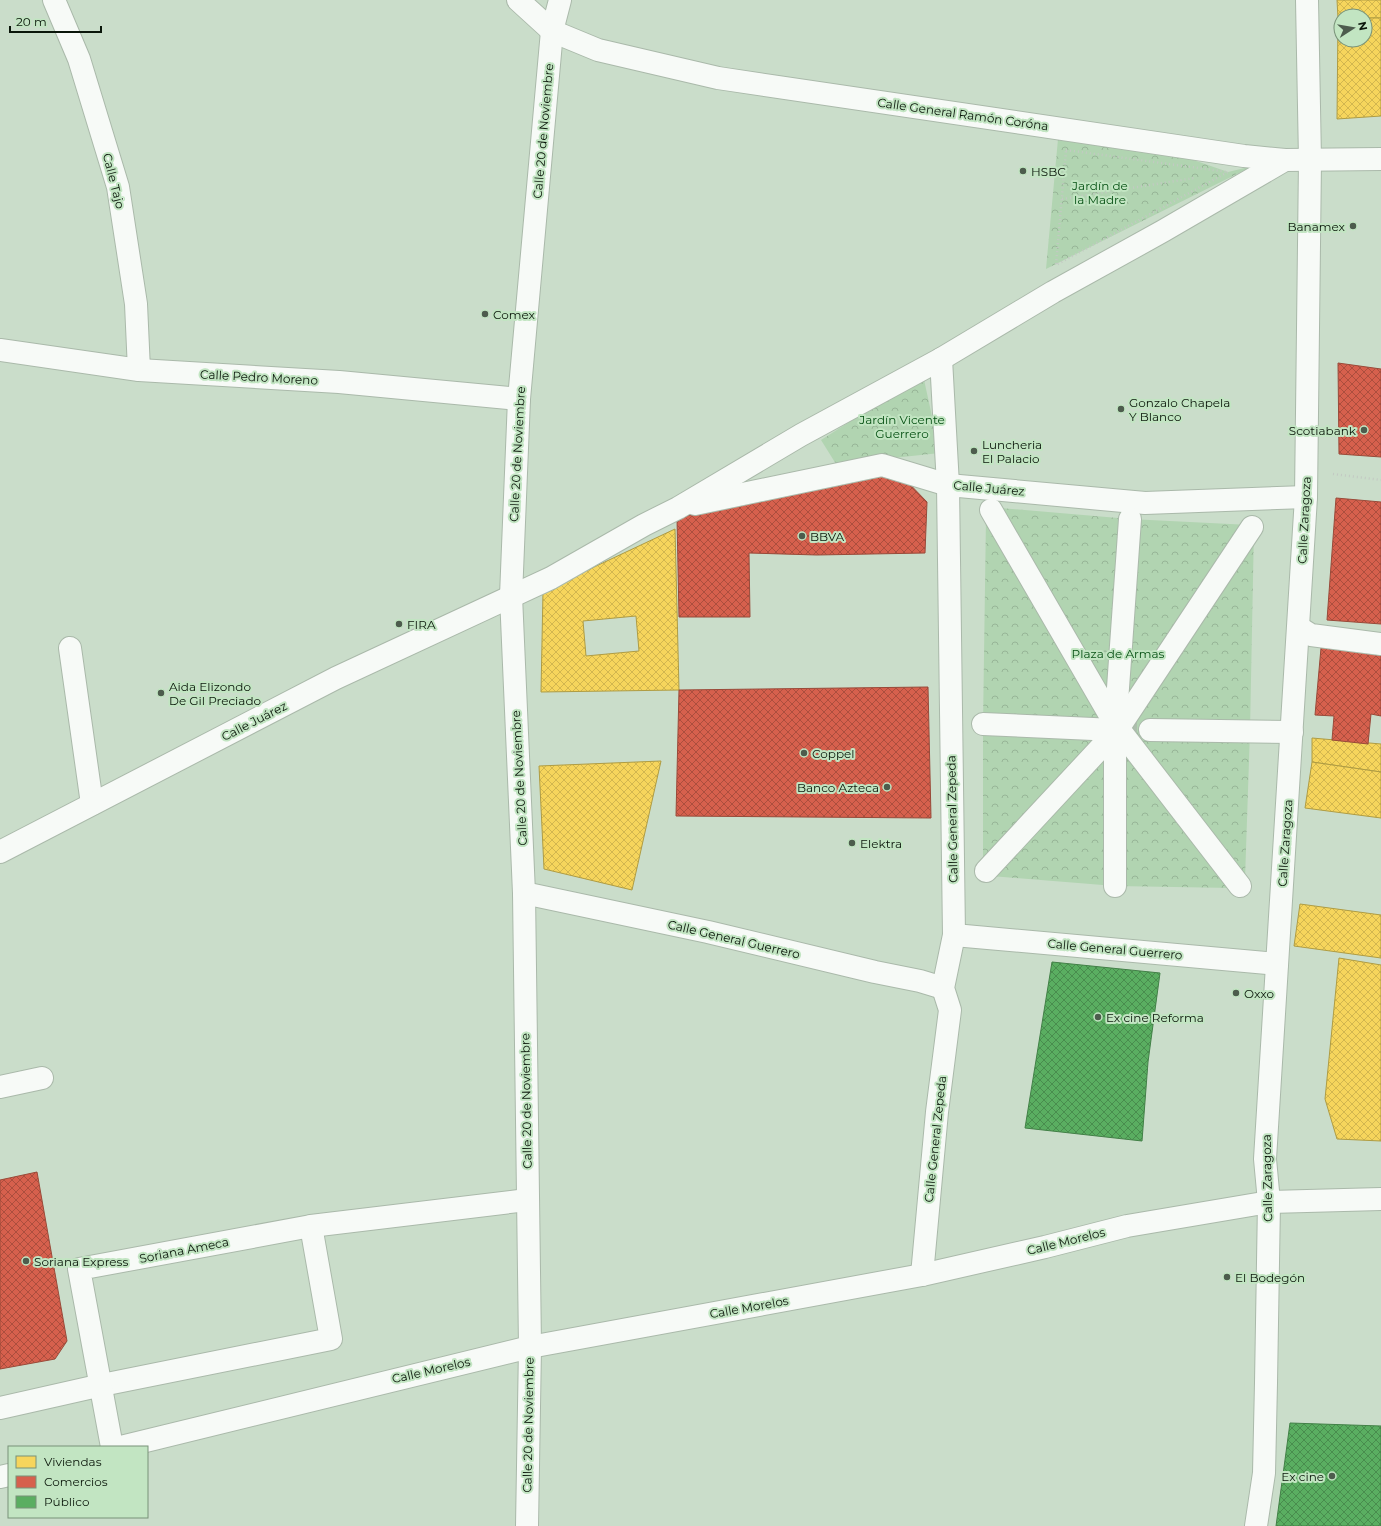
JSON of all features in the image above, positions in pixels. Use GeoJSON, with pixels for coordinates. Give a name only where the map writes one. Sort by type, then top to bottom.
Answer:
{"type":"FeatureCollection","features":[{"type":"Feature","properties":{"kind":"street","name":"Calle Tajo"},"geometry":{"type":"LineString","coordinates":[[54,0],[78,59],[118,187],[136,304],[139,370]]}},
{"type":"Feature","properties":{"kind":"street","name":"Calle General Ramón Coróna"},"geometry":{"type":"LineString","coordinates":[[518,0],[552,31],[598,50],[718,78],[1237,155],[1285,160],[1381,159]]}},
{"type":"Feature","properties":{"kind":"street","name":"Calle 20 de Noviembre"},"geometry":{"type":"LineString","coordinates":[[527,1526],[530,1347],[524,894],[511,596],[519,399],[552,31],[560,0]]}},
{"type":"Feature","properties":{"kind":"street","name":"Calle Zaragoza"},"geometry":{"type":"LineString","coordinates":[[1256,1526],[1264,1473],[1269,1202],[1265,1159],[1307,471],[1310,160],[1307,0]]}},
{"type":"Feature","properties":{"kind":"street"},"geometry":{"type":"LineString","coordinates":[[678,508],[801,434],[942,359],[1053,292],[1156,235],[1285,160]]}},
{"type":"Feature","properties":{"kind":"street","name":"Calle Pedro Moreno"},"geometry":{"type":"LineString","coordinates":[[0,350],[139,370],[340,382],[519,399]]}},
{"type":"Feature","properties":{"kind":"street","name":"Calle General Zepeda"},"geometry":{"type":"LineString","coordinates":[[922,1275],[937,1112],[950,1010],[943,988],[954,935],[948,485],[942,359]]}},
{"type":"Feature","properties":{"kind":"street","name":"Calle Juárez"},"geometry":{"type":"LineString","coordinates":[[0,852],[336,678],[551,578],[638,528],[678,508],[882,465],[948,485],[1145,503],[1306,497]]}},
{"type":"Feature","properties":{"kind":"street"},"geometry":{"type":"LineString","coordinates":[[991,510],[1116,729],[1240,886]]}},
{"type":"Feature","properties":{"kind":"street"},"geometry":{"type":"LineString","coordinates":[[1115,886],[1116,729],[1130,519]]}},
{"type":"Feature","properties":{"kind":"street"},"geometry":{"type":"LineString","coordinates":[[986,871],[1116,729],[1252,527]]}},
{"type":"Feature","properties":{"kind":"street"},"geometry":{"type":"LineString","coordinates":[[1298,634],[1303,630],[1311,635],[1381,644]]}},
{"type":"Feature","properties":{"kind":"street"},"geometry":{"type":"LineString","coordinates":[[70,648],[92,804]]}},
{"type":"Feature","properties":{"kind":"street"},"geometry":{"type":"LineString","coordinates":[[983,724],[1116,729]]}},
{"type":"Feature","properties":{"kind":"street"},"geometry":{"type":"LineString","coordinates":[[1150,730],[1292,732]]}},
{"type":"Feature","properties":{"kind":"street","name":"Calle General Guerrero"},"geometry":{"type":"LineString","coordinates":[[524,894],[708,932],[875,972],[920,981],[943,988]]}},
{"type":"Feature","properties":{"kind":"street","name":"Calle General Guerrero"},"geometry":{"type":"LineString","coordinates":[[954,935],[1277,964]]}},
{"type":"Feature","properties":{"kind":"street"},"geometry":{"type":"LineString","coordinates":[[0,1087],[42,1078]]}},
{"type":"Feature","properties":{"kind":"street","name":"Soriana Ameca"},"geometry":{"type":"LineString","coordinates":[[112,1446],[102,1385],[79,1269],[311,1226],[527,1200]]}},
{"type":"Feature","properties":{"kind":"street","name":"Calle Morelos"},"geometry":{"type":"LineString","coordinates":[[125,1446],[530,1347],[922,1275],[1045,1247],[1127,1226],[1269,1202],[1381,1200]]}},
{"type":"Feature","properties":{"kind":"street"},"geometry":{"type":"LineString","coordinates":[[0,1408],[102,1385],[331,1339],[311,1226]]}},
{"type":"Feature","properties":{"kind":"path"},"geometry":{"type":"LineString","coordinates":[[1066,150],[1228,172],[1056,265],[1066,150]]}},
{"type":"Feature","properties":{"kind":"path"},"geometry":{"type":"LineString","coordinates":[[1213,175],[1228,172]]}},
{"type":"Feature","properties":{"kind":"path"},"geometry":{"type":"LineString","coordinates":[[1062,199],[1198,177]]}},
{"type":"Feature","properties":{"kind":"path"},"geometry":{"type":"LineString","coordinates":[[1307,471],[1381,480]]}},
{"type":"Feature","properties":{"kind":"green space","name":"Jardín de la Madre"},"geometry":{"type":"Polygon","coordinates":[[[1058,139],[1182,156],[1228,172],[1253,166],[1046,269],[1058,139]]]}},
{"type":"Feature","properties":{"kind":"green space","name":"Jardín Vicente Guerrero"},"geometry":{"type":"Polygon","coordinates":[[[923,375],[940,453],[836,464],[821,440],[923,375]]]}},
{"type":"Feature","properties":{"kind":"green space","name":"Plaza de Armas"},"geometry":{"type":"Polygon","coordinates":[[[1000,508],[1130,519],[1250,525],[1254,528],[1245,880],[1233,888],[1115,886],[991,876],[983,866],[983,724],[986,517],[1000,508]]]}},
{"type":"Feature","properties":{"kind":"building: Viviendas"},"geometry":{"type":"Polygon","coordinates":[[[1337,0],[1381,0],[1381,18],[1373,18],[1373,8],[1337,8],[1337,0]]]}},
{"type":"Feature","properties":{"kind":"building: Viviendas"},"geometry":{"type":"Polygon","coordinates":[[[1373,18],[1381,18],[1381,116],[1337,119],[1338,48],[1373,48],[1373,18]]]}},
{"type":"Feature","properties":{"kind":"building: Viviendas"},"geometry":{"type":"Polygon","coordinates":[[[675,529],[679,690],[541,692],[543,591],[675,529]],[[636,616],[583,621],[586,656],[639,651],[636,616]]]}},
{"type":"Feature","properties":{"kind":"building: Viviendas"},"geometry":{"type":"Polygon","coordinates":[[[1312,738],[1381,744],[1381,772],[1312,762],[1312,738]]]}},
{"type":"Feature","properties":{"kind":"building: Viviendas"},"geometry":{"type":"Polygon","coordinates":[[[661,761],[632,890],[544,869],[539,766],[661,761]]]}},
{"type":"Feature","properties":{"kind":"building: Viviendas"},"geometry":{"type":"Polygon","coordinates":[[[1312,762],[1381,772],[1381,818],[1305,808],[1312,762]]]}},
{"type":"Feature","properties":{"kind":"building: Viviendas"},"geometry":{"type":"Polygon","coordinates":[[[1300,904],[1381,915],[1381,958],[1294,946],[1300,904]]]}},
{"type":"Feature","properties":{"kind":"building: Viviendas"},"geometry":{"type":"Polygon","coordinates":[[[1339,958],[1381,965],[1381,1141],[1337,1139],[1325,1099],[1339,958]]]}},
{"type":"Feature","properties":{"kind":"building: Comercios"},"geometry":{"type":"Polygon","coordinates":[[[1338,363],[1381,369],[1381,457],[1339,454],[1338,363]]]}},
{"type":"Feature","properties":{"kind":"building: Comercios","name":"BBVA"},"geometry":{"type":"Polygon","coordinates":[[[896,470],[927,502],[925,553],[817,555],[749,553],[750,617],[679,617],[677,518],[896,470]]]}},
{"type":"Feature","properties":{"kind":"building: Comercios"},"geometry":{"type":"Polygon","coordinates":[[[1336,498],[1381,502],[1381,624],[1327,620],[1336,498]]]}},
{"type":"Feature","properties":{"kind":"building: Comercios"},"geometry":{"type":"Polygon","coordinates":[[[1321,648],[1381,653],[1381,716],[1371,714],[1368,744],[1332,740],[1334,716],[1315,715],[1321,648]]]}},
{"type":"Feature","properties":{"kind":"building: Comercios","name":"Coppel"},"geometry":{"type":"Polygon","coordinates":[[[928,687],[931,818],[676,816],[679,690],[928,687]]]}},
{"type":"Feature","properties":{"kind":"building: Comercios","name":"Soriana Express"},"geometry":{"type":"Polygon","coordinates":[[[37,1172],[67,1341],[55,1359],[0,1369],[0,1180],[37,1172]]]}},
{"type":"Feature","properties":{"kind":"building: Público","name":"Ex cine Reforma"},"geometry":{"type":"Polygon","coordinates":[[[1052,962],[1160,973],[1148,1062],[1142,1141],[1025,1128],[1052,962]]]}},
{"type":"Feature","properties":{"kind":"building: Público","name":"Ex cine"},"geometry":{"type":"Polygon","coordinates":[[[1290,1423],[1381,1426],[1381,1526],[1276,1526],[1290,1423]]]}},
{"type":"Feature","properties":{"kind":"tunnel"},"geometry":{"type":"LineString","coordinates":[[1115,730],[1150,730]]}},
{"type":"Feature","properties":{"kind":"place","name":"HSBC"},"geometry":{"type":"Point","coordinates":[1023,171]}},
{"type":"Feature","properties":{"kind":"place","name":"Banamex"},"geometry":{"type":"Point","coordinates":[1353,226]}},
{"type":"Feature","properties":{"kind":"place","name":"Comex"},"geometry":{"type":"Point","coordinates":[485,314]}},
{"type":"Feature","properties":{"kind":"place","name":"Gonzalo Chapela Y Blanco"},"geometry":{"type":"Point","coordinates":[1121,409]}},
{"type":"Feature","properties":{"kind":"place","name":"Scotiabank"},"geometry":{"type":"Point","coordinates":[1364,430]}},
{"type":"Feature","properties":{"kind":"place","name":"Luncheria El Palacio"},"geometry":{"type":"Point","coordinates":[974,451]}},
{"type":"Feature","properties":{"kind":"place","name":"BBVA"},"geometry":{"type":"Point","coordinates":[802,536]}},
{"type":"Feature","properties":{"kind":"place","name":"FIRA"},"geometry":{"type":"Point","coordinates":[399,624]}},
{"type":"Feature","properties":{"kind":"place","name":"Aida Elizondo De Gil Preciado"},"geometry":{"type":"Point","coordinates":[161,693]}},
{"type":"Feature","properties":{"kind":"place","name":"Coppel"},"geometry":{"type":"Point","coordinates":[804,753]}},
{"type":"Feature","properties":{"kind":"place","name":"Banco Azteca"},"geometry":{"type":"Point","coordinates":[887,787]}},
{"type":"Feature","properties":{"kind":"place","name":"Elektra"},"geometry":{"type":"Point","coordinates":[852,843]}},
{"type":"Feature","properties":{"kind":"place","name":"Oxxo"},"geometry":{"type":"Point","coordinates":[1236,993]}},
{"type":"Feature","properties":{"kind":"place","name":"Ex cine Reforma"},"geometry":{"type":"Point","coordinates":[1098,1017]}},
{"type":"Feature","properties":{"kind":"place","name":"Soriana Express"},"geometry":{"type":"Point","coordinates":[26,1261]}},
{"type":"Feature","properties":{"kind":"place","name":"El Bodegón"},"geometry":{"type":"Point","coordinates":[1227,1277]}},
{"type":"Feature","properties":{"kind":"place","name":"Ex cine"},"geometry":{"type":"Point","coordinates":[1332,1476]}}]}
